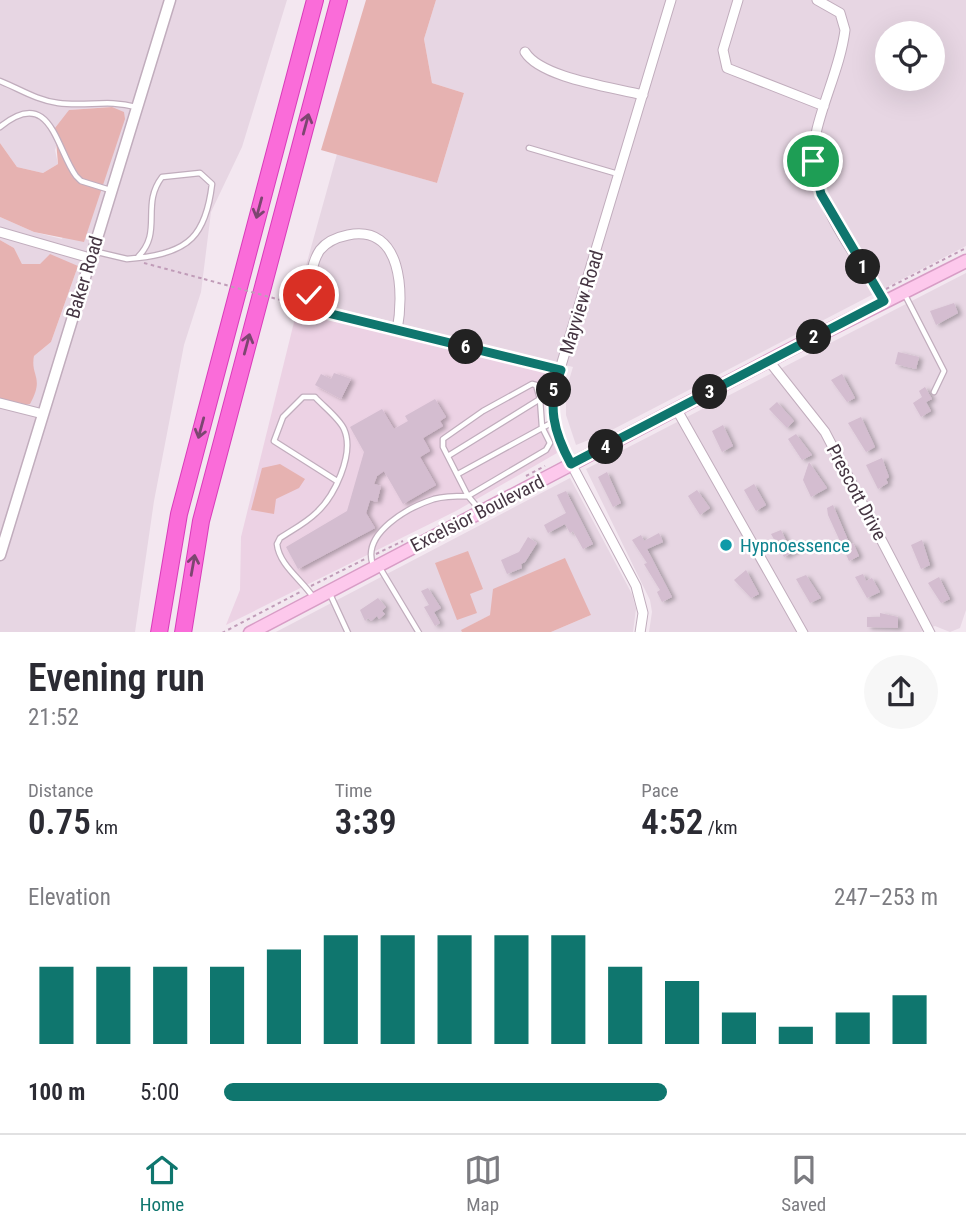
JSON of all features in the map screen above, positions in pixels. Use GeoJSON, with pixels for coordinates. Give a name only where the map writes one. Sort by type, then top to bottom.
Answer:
{"type":"FeatureCollection","features":[{"type":"Feature","properties":{"kind":"highway"},"geometry":{"type":"LineString","coordinates":[[159,632],[179,514],[315,0]]}},
{"type":"Feature","properties":{"kind":"highway"},"geometry":{"type":"LineString","coordinates":[[183,632],[201,521],[339,0]]}},
{"type":"Feature","properties":{"kind":"main road","name":"Excelsior Boulevard"},"geometry":{"type":"LineString","coordinates":[[250,632],[902,291],[966,261]]}},
{"type":"Feature","properties":{"kind":"street","name":"Baker Road"},"geometry":{"type":"LineString","coordinates":[[0,555],[170,0]]}},
{"type":"Feature","properties":{"kind":"street","name":"Mayview Road"},"geometry":{"type":"LineString","coordinates":[[640,632],[643,612],[636,586],[571,464],[553,422],[553,394],[671,0]]}},
{"type":"Feature","properties":{"kind":"street"},"geometry":{"type":"LineString","coordinates":[[738,0],[723,50],[727,68],[824,106]]}},
{"type":"Feature","properties":{"kind":"street"},"geometry":{"type":"LineString","coordinates":[[817,0],[840,13],[845,30],[814,145],[816,178],[829,208],[884,301]]}},
{"type":"Feature","properties":{"kind":"street"},"geometry":{"type":"LineString","coordinates":[[525,52],[530,61],[545,69],[643,96]]}},
{"type":"Feature","properties":{"kind":"street"},"geometry":{"type":"LineString","coordinates":[[0,232],[91,255]]}},
{"type":"Feature","properties":{"kind":"street"},"geometry":{"type":"LineString","coordinates":[[397,331],[400,317],[397,264],[389,249],[367,235],[347,235],[323,246],[315,264],[307,308],[397,331],[561,370]]}},
{"type":"Feature","properties":{"kind":"street","name":"Prescott Drive"},"geometry":{"type":"LineString","coordinates":[[769,361],[825,432],[930,632]]}},
{"type":"Feature","properties":{"kind":"street"},"geometry":{"type":"LineString","coordinates":[[0,403],[43,414]]}},
{"type":"Feature","properties":{"kind":"street"},"geometry":{"type":"LineString","coordinates":[[677,410],[803,632]]}},
{"type":"Feature","properties":{"kind":"lane"},"geometry":{"type":"LineString","coordinates":[[0,81],[32,97],[56,103],[116,101],[137,107]]}},
{"type":"Feature","properties":{"kind":"lane"},"geometry":{"type":"LineString","coordinates":[[0,127],[13,117],[23,114],[53,126],[76,176],[81,181],[111,190]]}},
{"type":"Feature","properties":{"kind":"lane"},"geometry":{"type":"LineString","coordinates":[[529,148],[619,174]]}},
{"type":"Feature","properties":{"kind":"lane"},"geometry":{"type":"LineString","coordinates":[[91,255],[127,259],[137,258],[154,256],[190,243],[204,223],[210,205],[212,184],[205,176],[200,173],[162,177],[152,190],[149,205],[152,236],[137,258]]}},
{"type":"Feature","properties":{"kind":"lane"},"geometry":{"type":"LineString","coordinates":[[902,291],[944,371],[934,392]]}},
{"type":"Feature","properties":{"kind":"lane"},"geometry":{"type":"LineString","coordinates":[[419,632],[370,558],[373,544],[386,525],[431,500],[468,496],[546,450],[550,443],[542,427],[536,385],[532,384],[483,411],[443,439],[448,456],[468,496],[481,511]]}},
{"type":"Feature","properties":{"kind":"lane"},"geometry":{"type":"LineString","coordinates":[[448,456],[540,399],[553,394]]}},
{"type":"Feature","properties":{"kind":"lane"},"geometry":{"type":"LineString","coordinates":[[314,598],[301,580],[291,572],[277,544],[280,538],[315,515],[330,498],[337,481],[346,447],[344,429],[314,397],[303,397],[285,415],[274,441],[337,481]]}},
{"type":"Feature","properties":{"kind":"lane"},"geometry":{"type":"LineString","coordinates":[[458,474],[553,422]]}},
{"type":"Feature","properties":{"kind":"lane"},"geometry":{"type":"LineString","coordinates":[[328,590],[348,632]]}},
{"type":"Feature","properties":{"kind":"path"},"geometry":{"type":"LineString","coordinates":[[127,259],[295,304]]}},
{"type":"Feature","properties":{"kind":"shaded area"},"geometry":{"type":"Polygon","coordinates":[[[0,0],[287,0],[242,147],[211,212],[201,292],[184,345],[154,501],[135,632],[0,632],[0,403],[32,364],[34,356],[51,342],[78,266],[22,264],[14,248],[0,240],[0,217],[34,232],[62,239],[112,107],[69,110],[55,150],[58,164],[43,173],[17,167],[0,143],[0,0]]]}},
{"type":"Feature","properties":{"kind":"shaded area"},"geometry":{"type":"Polygon","coordinates":[[[366,0],[436,0],[424,39],[432,83],[464,93],[437,183],[321,150],[366,0]]]}},
{"type":"Feature","properties":{"kind":"shaded area"},"geometry":{"type":"Polygon","coordinates":[[[436,0],[966,0],[966,246],[604,434],[576,445],[566,415],[566,390],[573,367],[297,298],[337,154],[437,183],[464,93],[432,83],[424,39],[436,0]]]}},
{"type":"Feature","properties":{"kind":"shaded area"},"geometry":{"type":"Polygon","coordinates":[[[112,107],[124,112],[125,119],[84,242],[34,232],[0,217],[0,143],[17,167],[43,173],[58,164],[55,128],[69,110],[112,107]]]}},
{"type":"Feature","properties":{"kind":"shaded area"},"geometry":{"type":"Polygon","coordinates":[[[0,240],[14,248],[22,264],[40,264],[50,254],[78,266],[51,342],[34,356],[37,382],[34,395],[30,404],[16,407],[0,403],[0,240]]]}},
{"type":"Feature","properties":{"kind":"shaded area"},"geometry":{"type":"Polygon","coordinates":[[[966,273],[966,610],[960,628],[950,632],[935,626],[920,632],[649,632],[652,612],[650,600],[586,469],[966,273]]]}},
{"type":"Feature","properties":{"kind":"shaded area"},"geometry":{"type":"Polygon","coordinates":[[[297,310],[548,371],[543,395],[543,416],[557,453],[456,511],[226,625],[240,590],[241,537],[297,310]]]}},
{"type":"Feature","properties":{"kind":"shaded area"},"geometry":{"type":"Polygon","coordinates":[[[280,464],[305,479],[299,488],[276,499],[274,514],[251,510],[262,468],[280,464]]]}},
{"type":"Feature","properties":{"kind":"shaded area"},"geometry":{"type":"Polygon","coordinates":[[[570,478],[632,594],[636,609],[633,632],[551,632],[591,615],[490,615],[462,632],[276,632],[570,478]]]}},
{"type":"Feature","properties":{"kind":"shaded area"},"geometry":{"type":"Polygon","coordinates":[[[468,551],[483,589],[470,594],[477,613],[457,620],[435,563],[468,551]]]}},
{"type":"Feature","properties":{"kind":"shaded area"},"geometry":{"type":"Polygon","coordinates":[[[565,558],[591,615],[551,632],[462,632],[461,630],[490,615],[493,589],[565,558]]]}},
{"type":"Feature","properties":{"kind":"building"},"geometry":{"type":"Polygon","coordinates":[[[954,303],[958,313],[936,325],[930,311],[954,303]]]}},
{"type":"Feature","properties":{"kind":"building"},"geometry":{"type":"Polygon","coordinates":[[[898,352],[919,357],[916,369],[895,364],[898,352]]]}},
{"type":"Feature","properties":{"kind":"building"},"geometry":{"type":"Polygon","coordinates":[[[334,373],[351,379],[341,399],[315,385],[321,374],[331,379],[334,373]]]}},
{"type":"Feature","properties":{"kind":"building"},"geometry":{"type":"Polygon","coordinates":[[[842,374],[855,398],[847,402],[831,380],[842,374]]]}},
{"type":"Feature","properties":{"kind":"building"},"geometry":{"type":"Polygon","coordinates":[[[925,387],[932,399],[926,402],[931,411],[921,417],[913,403],[922,397],[919,391],[925,387]]]}},
{"type":"Feature","properties":{"kind":"building"},"geometry":{"type":"Polygon","coordinates":[[[435,399],[446,417],[440,421],[443,426],[423,438],[430,451],[420,457],[436,485],[403,504],[384,471],[377,476],[374,484],[381,486],[377,502],[370,500],[366,513],[375,528],[298,569],[286,547],[347,511],[364,452],[350,427],[382,409],[394,429],[408,421],[405,416],[435,399]]]}},
{"type":"Feature","properties":{"kind":"building"},"geometry":{"type":"Polygon","coordinates":[[[777,402],[794,421],[787,428],[769,409],[777,402]]]}},
{"type":"Feature","properties":{"kind":"building"},"geometry":{"type":"Polygon","coordinates":[[[861,417],[875,447],[866,452],[848,423],[861,417]]]}},
{"type":"Feature","properties":{"kind":"building"},"geometry":{"type":"Polygon","coordinates":[[[723,425],[733,446],[722,452],[712,431],[723,425]]]}},
{"type":"Feature","properties":{"kind":"building"},"geometry":{"type":"Polygon","coordinates":[[[796,434],[812,455],[802,460],[788,439],[796,434]]]}},
{"type":"Feature","properties":{"kind":"building"},"geometry":{"type":"Polygon","coordinates":[[[882,458],[889,477],[886,479],[888,483],[878,489],[866,465],[882,458]]]}},
{"type":"Feature","properties":{"kind":"building"},"geometry":{"type":"Polygon","coordinates":[[[809,462],[827,488],[811,497],[803,480],[809,462]]]}},
{"type":"Feature","properties":{"kind":"building"},"geometry":{"type":"Polygon","coordinates":[[[607,472],[621,503],[613,507],[598,477],[607,472]]]}},
{"type":"Feature","properties":{"kind":"building"},"geometry":{"type":"Polygon","coordinates":[[[754,484],[766,505],[756,511],[744,490],[754,484]]]}},
{"type":"Feature","properties":{"kind":"building"},"geometry":{"type":"Polygon","coordinates":[[[697,490],[710,508],[700,515],[688,496],[697,490]]]}},
{"type":"Feature","properties":{"kind":"building"},"geometry":{"type":"Polygon","coordinates":[[[566,491],[593,544],[583,549],[573,531],[570,533],[565,524],[548,533],[544,525],[566,513],[557,495],[566,491]]]}},
{"type":"Feature","properties":{"kind":"building"},"geometry":{"type":"Polygon","coordinates":[[[833,505],[850,545],[853,543],[859,556],[849,561],[828,515],[827,508],[833,505]]]}},
{"type":"Feature","properties":{"kind":"building"},"geometry":{"type":"Polygon","coordinates":[[[781,530],[788,545],[795,542],[799,549],[784,557],[771,534],[781,530]]]}},
{"type":"Feature","properties":{"kind":"building"},"geometry":{"type":"Polygon","coordinates":[[[659,533],[663,542],[647,549],[672,597],[662,602],[657,592],[660,590],[644,564],[647,563],[632,540],[641,535],[644,541],[659,533]]]}},
{"type":"Feature","properties":{"kind":"building"},"geometry":{"type":"Polygon","coordinates":[[[528,537],[537,543],[521,564],[522,568],[507,574],[501,560],[519,552],[528,537]]]}},
{"type":"Feature","properties":{"kind":"building"},"geometry":{"type":"Polygon","coordinates":[[[922,540],[930,565],[921,569],[911,545],[922,540]]]}},
{"type":"Feature","properties":{"kind":"building"},"geometry":{"type":"Polygon","coordinates":[[[746,570],[759,594],[751,598],[734,580],[746,570]]]}},
{"type":"Feature","properties":{"kind":"building"},"geometry":{"type":"Polygon","coordinates":[[[863,574],[866,581],[872,578],[880,592],[867,598],[855,577],[863,574]]]}},
{"type":"Feature","properties":{"kind":"building"},"geometry":{"type":"Polygon","coordinates":[[[806,575],[821,598],[810,603],[796,579],[806,575]]]}},
{"type":"Feature","properties":{"kind":"building"},"geometry":{"type":"Polygon","coordinates":[[[939,577],[950,599],[941,603],[928,583],[939,577]]]}},
{"type":"Feature","properties":{"kind":"building"},"geometry":{"type":"Polygon","coordinates":[[[428,588],[441,608],[434,612],[440,623],[435,626],[424,607],[429,605],[421,591],[428,588]]]}},
{"type":"Feature","properties":{"kind":"building"},"geometry":{"type":"Polygon","coordinates":[[[378,598],[386,607],[382,611],[385,614],[379,619],[377,616],[371,621],[368,618],[365,621],[360,610],[378,598]]]}},
{"type":"Feature","properties":{"kind":"building"},"geometry":{"type":"Polygon","coordinates":[[[880,613],[898,617],[898,628],[867,627],[867,617],[880,617],[880,613]]]}},
{"type":"Feature","properties":{"kind":"place","name":"Hypnoessence"},"geometry":{"type":"Point","coordinates":[726,545]}},
{"type":"Feature","properties":{"kind":"route"},"geometry":{"type":"LineString","coordinates":[[309,295],[307,308],[561,370],[553,394],[553,424],[571,464],[884,301],[821,194],[813,161]]}}]}
